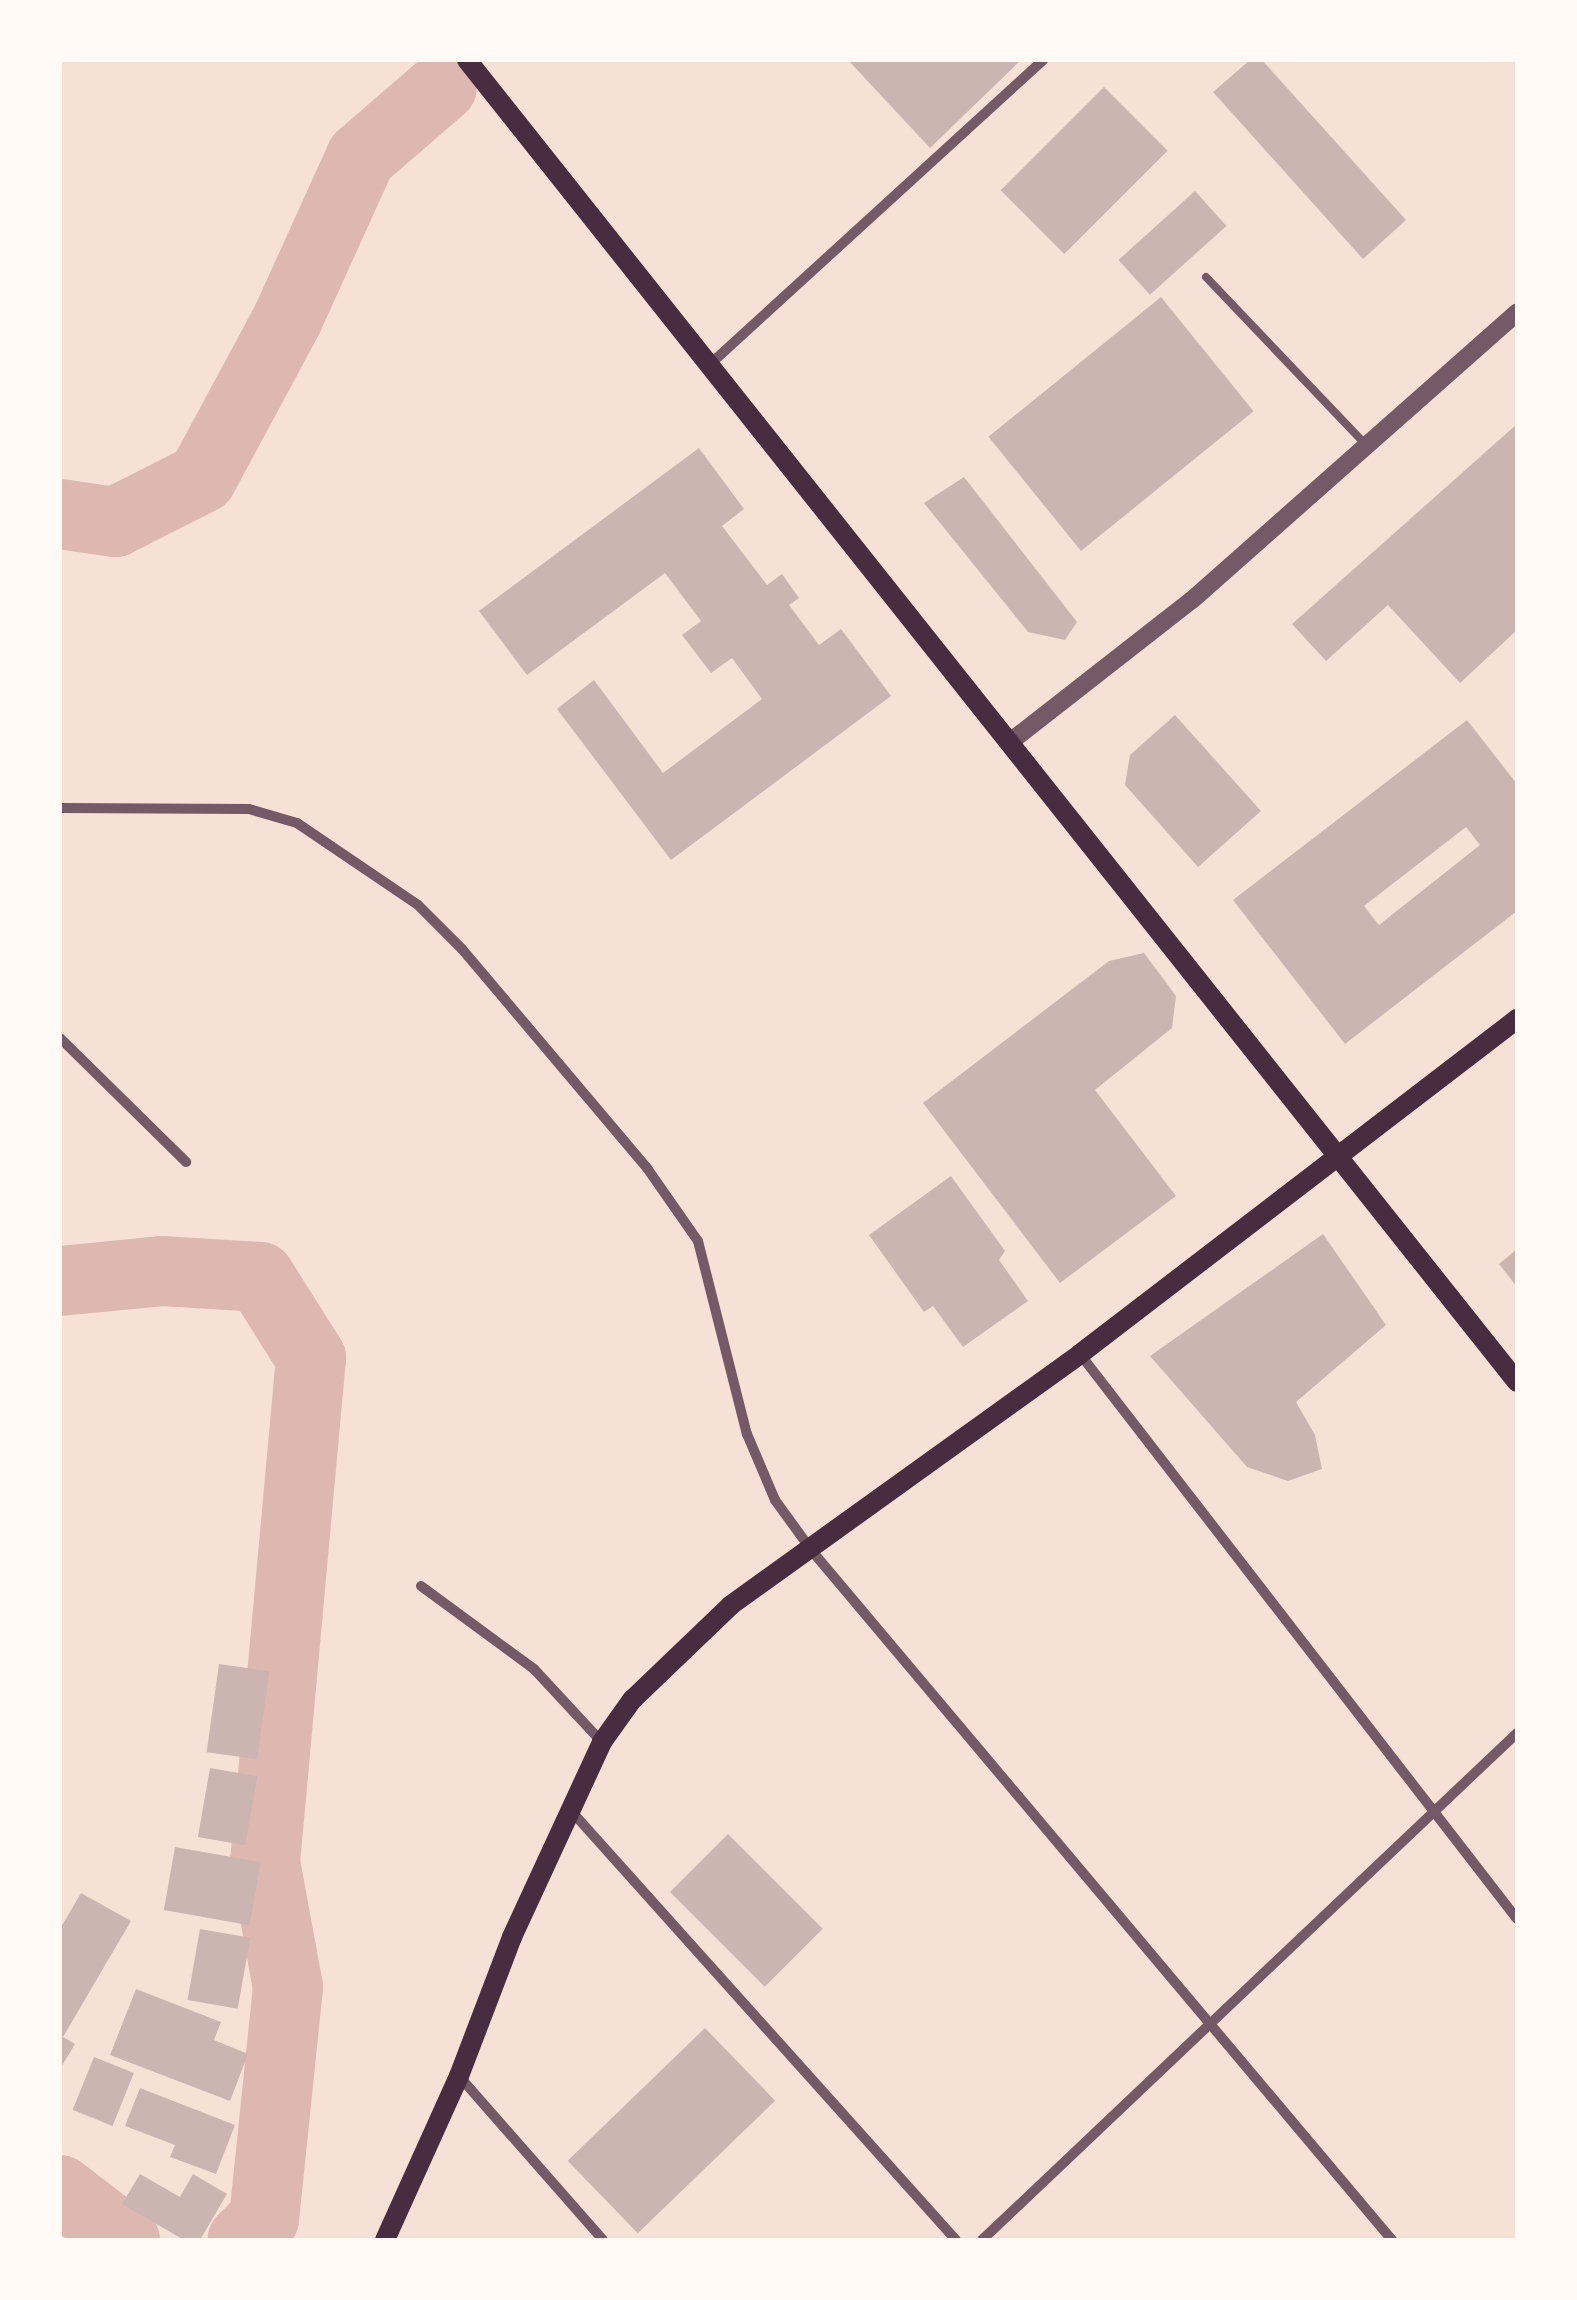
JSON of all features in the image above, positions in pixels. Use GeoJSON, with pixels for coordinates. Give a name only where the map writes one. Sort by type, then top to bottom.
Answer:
{"type":"FeatureCollection","features":[{"type":"Feature","properties":{"kind":"main road"},"geometry":{"type":"LineString","coordinates":[[466,60],[706,367],[1010,742],[1334,1158],[1517,1382]]}},
{"type":"Feature","properties":{"kind":"main road"},"geometry":{"type":"LineString","coordinates":[[385,2240],[459,2076],[512,1937],[574,1814],[602,1742],[679,1650],[1080,1354],[1517,1019]]}},
{"type":"Feature","properties":{"kind":"street"},"geometry":{"type":"LineString","coordinates":[[706,367],[1043,60]]}},
{"type":"Feature","properties":{"kind":"street"},"geometry":{"type":"LineString","coordinates":[[1010,742],[1192,600],[1364,442],[1517,312]]}},
{"type":"Feature","properties":{"kind":"street"},"geometry":{"type":"LineString","coordinates":[[60,808],[250,810],[298,823],[338,846],[418,905],[648,1168],[698,1241],[747,1434],[775,1500],[812,1552],[1207,2027],[1392,2240]]}},
{"type":"Feature","properties":{"kind":"street"},"geometry":{"type":"LineString","coordinates":[[60,1038],[186,1162]]}},
{"type":"Feature","properties":{"kind":"street"},"geometry":{"type":"LineString","coordinates":[[1080,1354],[1517,1919]]}},
{"type":"Feature","properties":{"kind":"street"},"geometry":{"type":"LineString","coordinates":[[421,1586],[534,1669],[602,1742]]}},
{"type":"Feature","properties":{"kind":"street"},"geometry":{"type":"LineString","coordinates":[[982,2240],[1430,1809],[1517,1733]]}},
{"type":"Feature","properties":{"kind":"street"},"geometry":{"type":"LineString","coordinates":[[574,1814],[956,2240]]}},
{"type":"Feature","properties":{"kind":"street"},"geometry":{"type":"LineString","coordinates":[[459,2076],[603,2240]]}},
{"type":"Feature","properties":{"kind":"lane"},"geometry":{"type":"LineString","coordinates":[[1206,277],[1364,442]]}},
{"type":"Feature","properties":{"kind":"building"},"geometry":{"type":"Polygon","coordinates":[[[848,60],[1021,60],[930,148],[848,60]]]}},
{"type":"Feature","properties":{"kind":"building"},"geometry":{"type":"Polygon","coordinates":[[[1250,60],[1262,60],[1406,220],[1363,259],[1213,92],[1250,60]]]}},
{"type":"Feature","properties":{"kind":"building"},"geometry":{"type":"Polygon","coordinates":[[[1104,87],[1168,151],[1064,254],[1001,190],[1104,87]]]}},
{"type":"Feature","properties":{"kind":"building"},"geometry":{"type":"Polygon","coordinates":[[[1195,191],[1226,226],[1150,295],[1118,260],[1195,191]]]}},
{"type":"Feature","properties":{"kind":"building"},"geometry":{"type":"Polygon","coordinates":[[[1161,297],[1254,411],[1081,551],[988,437],[1161,297]]]}},
{"type":"Feature","properties":{"kind":"building"},"geometry":{"type":"Polygon","coordinates":[[[1517,424],[1517,630],[1460,683],[1388,605],[1326,661],[1292,624],[1517,424]]]}},
{"type":"Feature","properties":{"kind":"building"},"geometry":{"type":"Polygon","coordinates":[[[699,448],[744,509],[722,526],[767,585],[782,574],[799,598],[789,605],[819,645],[841,629],[891,696],[671,860],[557,709],[594,680],[663,773],[762,699],[732,658],[711,673],[682,635],[701,621],[665,573],[527,675],[479,611],[699,448]]]}},
{"type":"Feature","properties":{"kind":"building"},"geometry":{"type":"Polygon","coordinates":[[[964,477],[1077,622],[1065,640],[1028,632],[924,503],[964,477]]]}},
{"type":"Feature","properties":{"kind":"building"},"geometry":{"type":"Polygon","coordinates":[[[1175,715],[1261,811],[1198,867],[1125,785],[1130,755],[1175,715]]]}},
{"type":"Feature","properties":{"kind":"building"},"geometry":{"type":"Polygon","coordinates":[[[1467,720],[1517,784],[1517,911],[1345,1044],[1233,900],[1467,720]],[[1466,827],[1364,906],[1379,925],[1480,845],[1466,827]]]}},
{"type":"Feature","properties":{"kind":"building"},"geometry":{"type":"Polygon","coordinates":[[[1144,953],[1176,996],[1172,1028],[1095,1090],[1176,1196],[1060,1283],[923,1103],[1109,961],[1144,953]]]}},
{"type":"Feature","properties":{"kind":"building"},"geometry":{"type":"Polygon","coordinates":[[[951,1176],[1005,1251],[999,1260],[1028,1301],[963,1347],[933,1306],[924,1312],[869,1235],[951,1176]]]}},
{"type":"Feature","properties":{"kind":"building"},"geometry":{"type":"Polygon","coordinates":[[[1323,1234],[1386,1325],[1296,1402],[1315,1435],[1322,1469],[1288,1481],[1247,1467],[1150,1356],[1323,1234]]]}},
{"type":"Feature","properties":{"kind":"building"},"geometry":{"type":"Polygon","coordinates":[[[1517,1249],[1517,1287],[1499,1264],[1517,1249]]]}},
{"type":"Feature","properties":{"kind":"building"},"geometry":{"type":"Polygon","coordinates":[[[219,1664],[270,1671],[257,1759],[207,1752],[219,1664]]]}},
{"type":"Feature","properties":{"kind":"building"},"geometry":{"type":"Polygon","coordinates":[[[210,1768],[257,1776],[245,1845],[198,1837],[210,1768]]]}},
{"type":"Feature","properties":{"kind":"building"},"geometry":{"type":"Polygon","coordinates":[[[728,1834],[823,1929],[765,1987],[670,1892],[728,1834]]]}},
{"type":"Feature","properties":{"kind":"building"},"geometry":{"type":"Polygon","coordinates":[[[175,1847],[261,1862],[250,1925],[164,1910],[175,1847]]]}},
{"type":"Feature","properties":{"kind":"building"},"geometry":{"type":"Polygon","coordinates":[[[81,1893],[131,1921],[63,2037],[75,2044],[60,2069],[60,1929],[81,1893]]]}},
{"type":"Feature","properties":{"kind":"building"},"geometry":{"type":"Polygon","coordinates":[[[200,1929],[250,1938],[238,2009],[187,2000],[200,1929]]]}},
{"type":"Feature","properties":{"kind":"building"},"geometry":{"type":"Polygon","coordinates":[[[136,1989],[221,2022],[214,2040],[248,2054],[230,2101],[110,2055],[136,1989]]]}},
{"type":"Feature","properties":{"kind":"building"},"geometry":{"type":"Polygon","coordinates":[[[705,2028],[775,2101],[638,2233],[568,2161],[705,2028]]]}},
{"type":"Feature","properties":{"kind":"building"},"geometry":{"type":"Polygon","coordinates":[[[94,2057],[134,2073],[113,2126],[73,2110],[94,2057]]]}},
{"type":"Feature","properties":{"kind":"building"},"geometry":{"type":"Polygon","coordinates":[[[140,2088],[235,2125],[216,2174],[170,2157],[175,2145],[125,2126],[140,2088]]]}},
{"type":"Feature","properties":{"kind":"building"},"geometry":{"type":"Polygon","coordinates":[[[140,2174],[180,2197],[193,2174],[227,2194],[200,2240],[184,2240],[122,2204],[140,2174]]]}},
{"type":"Feature","properties":{"kind":"waterway"},"geometry":{"type":"LineString","coordinates":[[60,514],[115,522],[202,478],[288,318],[361,157],[442,87]]}},
{"type":"Feature","properties":{"kind":"waterway"},"geometry":{"type":"LineString","coordinates":[[60,1281],[162,1271],[260,1277],[311,1358],[265,1862],[288,1987],[264,2219],[242,2240]]}},
{"type":"Feature","properties":{"kind":"waterway"},"geometry":{"type":"LineString","coordinates":[[60,2190],[125,2240]]}}]}
